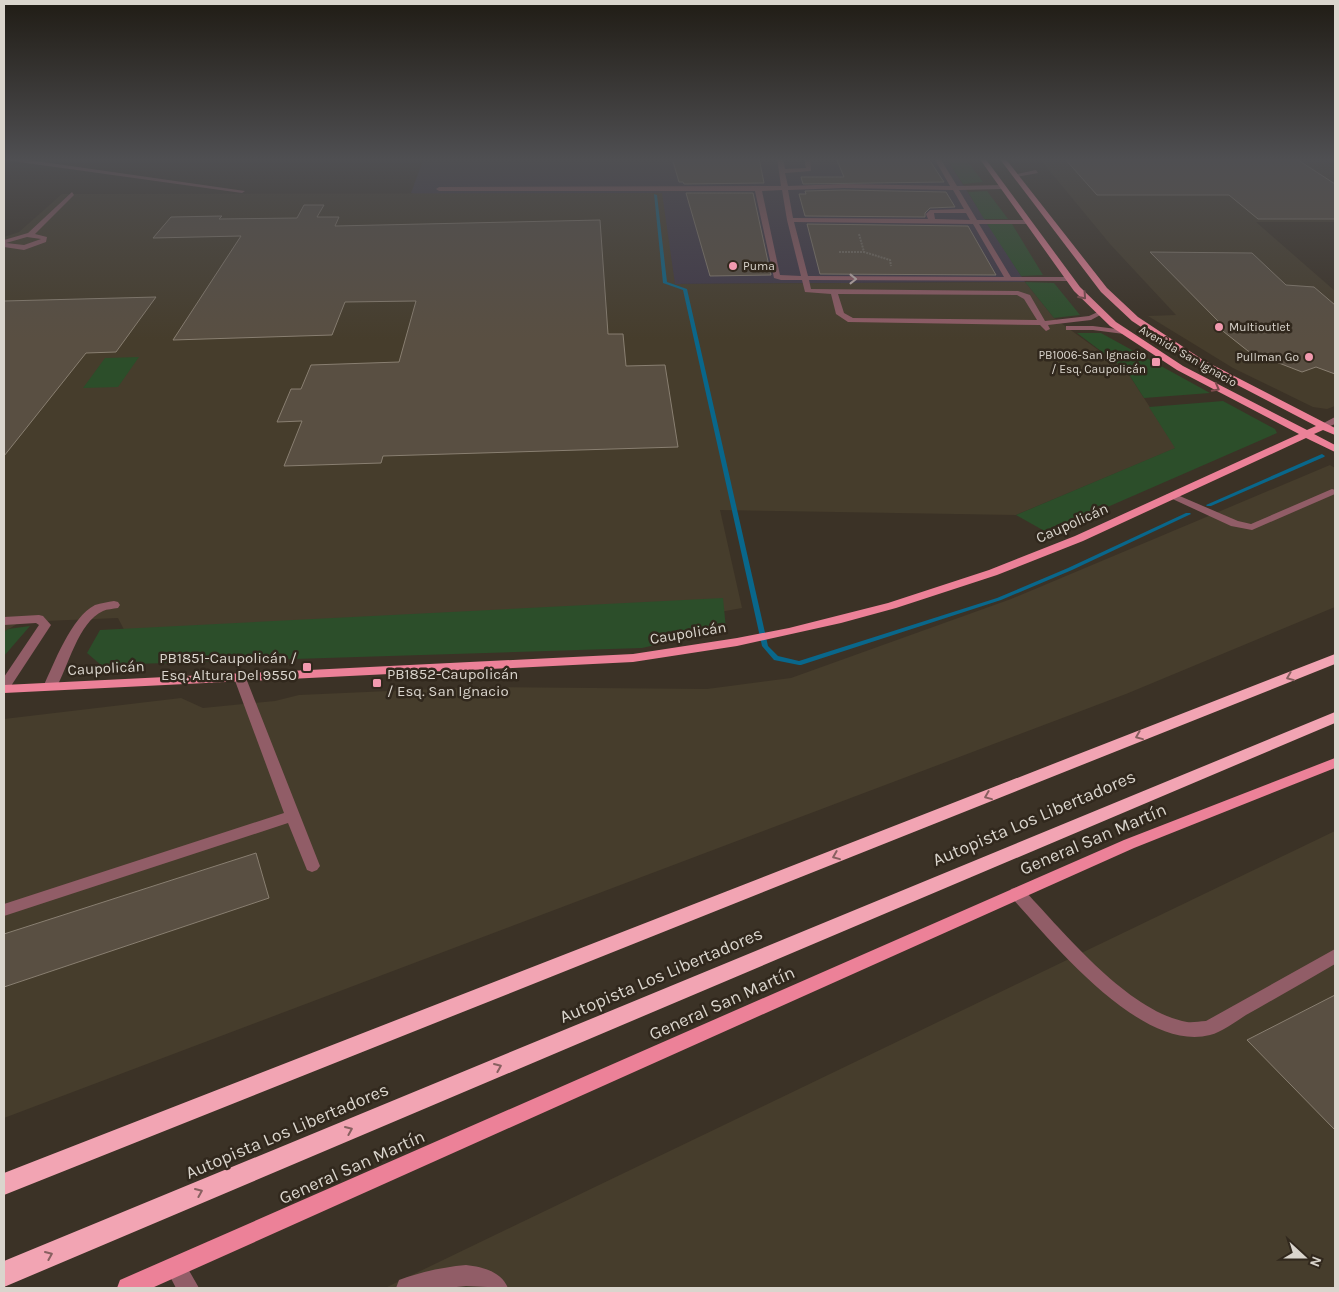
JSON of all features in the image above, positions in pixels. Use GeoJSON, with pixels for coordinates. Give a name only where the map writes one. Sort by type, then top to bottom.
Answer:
{"type":"FeatureCollection","features":[{"type":"Feature","properties":{"kind":"highway"},"geometry":{"type":"LineString","coordinates":[[4,1184],[1335,659]]}},
{"type":"Feature","properties":{"kind":"highway","name":"Autopista Los Libertadores"},"geometry":{"type":"LineString","coordinates":[[4,1274],[1335,717]]}},
{"type":"Feature","properties":{"kind":"main road","name":"Avenida San Ignacio"},"geometry":{"type":"LineString","coordinates":[[1025,218],[1069,279],[1100,313],[1124,332],[1160,356],[1335,449]]}},
{"type":"Feature","properties":{"kind":"main road","name":"Avenida San Ignacio"},"geometry":{"type":"LineString","coordinates":[[1043,218],[1055,237],[1081,261],[1114,301],[1140,323],[1200,362],[1335,432]]}},
{"type":"Feature","properties":{"kind":"main road"},"geometry":{"type":"LineString","coordinates":[[1037,235],[1055,237]]}},
{"type":"Feature","properties":{"kind":"main road"},"geometry":{"type":"LineString","coordinates":[[1055,261],[1081,261]]}},
{"type":"Feature","properties":{"kind":"main road"},"geometry":{"type":"LineString","coordinates":[[1246,403],[1263,402],[1266,396]]}},
{"type":"Feature","properties":{"kind":"main road","name":"Caupolicán"},"geometry":{"type":"LineString","coordinates":[[4,687],[50,687],[633,658],[757,638],[796,630],[912,598],[1001,570],[1080,538],[1323,426]]}},
{"type":"Feature","properties":{"kind":"main road","name":"General San Martín"},"geometry":{"type":"LineString","coordinates":[[128,1288],[1129,844],[1335,763]]}},
{"type":"Feature","properties":{"kind":"street"},"geometry":{"type":"LineString","coordinates":[[31,234],[47,218]]}},
{"type":"Feature","properties":{"kind":"street"},"geometry":{"type":"LineString","coordinates":[[765,218],[778,276],[784,279],[1069,279]]}},
{"type":"Feature","properties":{"kind":"street"},"geometry":{"type":"LineString","coordinates":[[974,218],[1009,279]]}},
{"type":"Feature","properties":{"kind":"street"},"geometry":{"type":"LineString","coordinates":[[1028,222],[790,220],[808,290],[834,292],[1018,293],[1027,297],[1044,326]]}},
{"type":"Feature","properties":{"kind":"street"},"geometry":{"type":"LineString","coordinates":[[31,234],[45,238],[39,244],[16,247],[4,243],[10,238],[31,234]]}},
{"type":"Feature","properties":{"kind":"street"},"geometry":{"type":"LineString","coordinates":[[8,254],[16,247]]}},
{"type":"Feature","properties":{"kind":"street"},"geometry":{"type":"LineString","coordinates":[[834,292],[840,314],[851,320],[1002,322],[1124,332]]}},
{"type":"Feature","properties":{"kind":"street"},"geometry":{"type":"LineString","coordinates":[[1044,326],[1091,318],[1100,313]]}},
{"type":"Feature","properties":{"kind":"street","name":"Caupolicán"},"geometry":{"type":"LineString","coordinates":[[1323,426],[1335,420]]}},
{"type":"Feature","properties":{"kind":"street"},"geometry":{"type":"LineString","coordinates":[[1171,496],[1235,524],[1252,527],[1332,492]]}},
{"type":"Feature","properties":{"kind":"street"},"geometry":{"type":"LineString","coordinates":[[50,687],[71,642],[90,614],[100,607],[114,605]]}},
{"type":"Feature","properties":{"kind":"street"},"geometry":{"type":"LineString","coordinates":[[4,621],[39,619],[44,621],[45,625],[4,687]]}},
{"type":"Feature","properties":{"kind":"street"},"geometry":{"type":"LineString","coordinates":[[240,678],[312,866]]}},
{"type":"Feature","properties":{"kind":"street"},"geometry":{"type":"LineString","coordinates":[[4,910],[293,816]]}},
{"type":"Feature","properties":{"kind":"street"},"geometry":{"type":"LineString","coordinates":[[1017,893],[1116,995],[1160,1020],[1186,1030],[1208,1028],[1335,956]]}},
{"type":"Feature","properties":{"kind":"street"},"geometry":{"type":"LineString","coordinates":[[176,1267],[188,1288]]}},
{"type":"Feature","properties":{"kind":"street"},"geometry":{"type":"LineString","coordinates":[[407,1288],[460,1275],[479,1276],[497,1288]]}},
{"type":"Feature","properties":{"kind":"path"},"geometry":{"type":"LineString","coordinates":[[855,221],[864,252]]}},
{"type":"Feature","properties":{"kind":"path"},"geometry":{"type":"LineString","coordinates":[[839,252],[864,252],[890,260],[895,279]]}},
{"type":"Feature","properties":{"kind":"shaded area"},"geometry":{"type":"Polygon","coordinates":[[[35,218],[666,218],[675,284],[1025,282],[1054,318],[1126,370],[1176,448],[1016,515],[720,510],[742,608],[648,625],[135,651],[118,618],[20,622],[4,632],[4,237],[19,232],[35,218]]]}},
{"type":"Feature","properties":{"kind":"shaded area"},"geometry":{"type":"Polygon","coordinates":[[[484,218],[984,218],[1025,282],[675,284],[484,218]]]}},
{"type":"Feature","properties":{"kind":"shaded area"},"geometry":{"type":"Polygon","coordinates":[[[1089,218],[1335,218],[1335,222],[1256,222],[1335,291],[1335,406],[1327,409],[1313,407],[1233,368],[1148,316],[1176,315],[1089,218]]]}},
{"type":"Feature","properties":{"kind":"shaded area"},"geometry":{"type":"Polygon","coordinates":[[[1330,465],[1335,468],[1335,607],[1126,694],[4,1118],[4,719],[181,698],[203,708],[275,701],[299,695],[479,687],[707,689],[791,678],[1011,599],[1330,465]]]}},
{"type":"Feature","properties":{"kind":"shaded area"},"geometry":{"type":"Polygon","coordinates":[[[1335,831],[1335,1288],[385,1288],[1335,831]]]}},
{"type":"Feature","properties":{"kind":"green space"},"geometry":{"type":"Polygon","coordinates":[[[984,218],[1008,219],[984,219],[984,218]]]}},
{"type":"Feature","properties":{"kind":"green space"},"geometry":{"type":"Polygon","coordinates":[[[987,224],[1012,224],[1043,275],[1021,276],[987,224]]]}},
{"type":"Feature","properties":{"kind":"green space"},"geometry":{"type":"Polygon","coordinates":[[[1025,282],[1054,283],[1080,315],[1054,318],[1025,282]]]}},
{"type":"Feature","properties":{"kind":"green space"},"geometry":{"type":"Polygon","coordinates":[[[1077,333],[1101,333],[1210,393],[1144,398],[1126,370],[1077,333]]]}},
{"type":"Feature","properties":{"kind":"green space"},"geometry":{"type":"Polygon","coordinates":[[[139,357],[118,387],[83,388],[105,358],[139,357]]]}},
{"type":"Feature","properties":{"kind":"green space"},"geometry":{"type":"Polygon","coordinates":[[[1223,401],[1275,429],[1277,433],[1048,533],[1016,515],[1175,448],[1149,407],[1223,401]]]}},
{"type":"Feature","properties":{"kind":"green space"},"geometry":{"type":"Polygon","coordinates":[[[723,598],[726,629],[642,648],[101,665],[87,653],[100,630],[723,598]]]}},
{"type":"Feature","properties":{"kind":"green space"},"geometry":{"type":"Polygon","coordinates":[[[30,626],[4,656],[4,632],[8,629],[30,626]]]}},
{"type":"Feature","properties":{"kind":"building"},"geometry":{"type":"Polygon","coordinates":[[[170,218],[338,218],[335,226],[600,220],[608,334],[623,334],[626,366],[665,365],[678,447],[383,456],[381,463],[284,466],[302,421],[277,422],[291,389],[301,389],[311,365],[399,362],[416,301],[345,302],[332,335],[173,340],[241,236],[153,238],[170,218]]]}},
{"type":"Feature","properties":{"kind":"building"},"geometry":{"type":"Polygon","coordinates":[[[693,218],[759,218],[771,275],[710,276],[693,218]]]}},
{"type":"Feature","properties":{"kind":"building"},"geometry":{"type":"Polygon","coordinates":[[[1257,218],[1335,218],[1335,219],[1257,218]]]}},
{"type":"Feature","properties":{"kind":"building"},"geometry":{"type":"Polygon","coordinates":[[[807,224],[968,226],[996,275],[820,274],[807,224]]]}},
{"type":"Feature","properties":{"kind":"building"},"geometry":{"type":"Polygon","coordinates":[[[1150,252],[1252,253],[1286,285],[1314,287],[1335,305],[1335,374],[1316,367],[1302,372],[1248,351],[1214,324],[1220,323],[1150,252]]]}},
{"type":"Feature","properties":{"kind":"building"},"geometry":{"type":"Polygon","coordinates":[[[156,297],[116,352],[86,353],[4,456],[4,301],[156,297]]]}},
{"type":"Feature","properties":{"kind":"building"},"geometry":{"type":"Polygon","coordinates":[[[256,853],[269,898],[4,987],[4,934],[256,853]]]}},
{"type":"Feature","properties":{"kind":"building"},"geometry":{"type":"Polygon","coordinates":[[[1335,995],[1335,1130],[1247,1040],[1335,995]]]}},
{"type":"Feature","properties":{"kind":"waterway"},"geometry":{"type":"LineString","coordinates":[[658,218],[665,283],[685,289],[765,646],[776,658],[799,663],[999,599],[1070,569],[1188,514]]}},
{"type":"Feature","properties":{"kind":"waterway"},"geometry":{"type":"LineString","coordinates":[[1209,505],[1322,456]]}},
{"type":"Feature","properties":{"kind":"place","name":"Puma"},"geometry":{"type":"Point","coordinates":[733,266]}},
{"type":"Feature","properties":{"kind":"place","name":"Multioutlet"},"geometry":{"type":"Point","coordinates":[1219,327]}},
{"type":"Feature","properties":{"kind":"place","name":"Pullman Go"},"geometry":{"type":"Point","coordinates":[1309,357]}},
{"type":"Feature","properties":{"kind":"place","name":"PB1006-San Ignacio / Esq. Caupolicán"},"geometry":{"type":"Point","coordinates":[1156,362]}},
{"type":"Feature","properties":{"kind":"place","name":"PB1851-Caupolicán / Esq. Altura Del 9550"},"geometry":{"type":"Point","coordinates":[307,667]}},
{"type":"Feature","properties":{"kind":"place","name":"PB1852-Caupolicán / Esq. San Ignacio"},"geometry":{"type":"Point","coordinates":[377,683]}}]}
